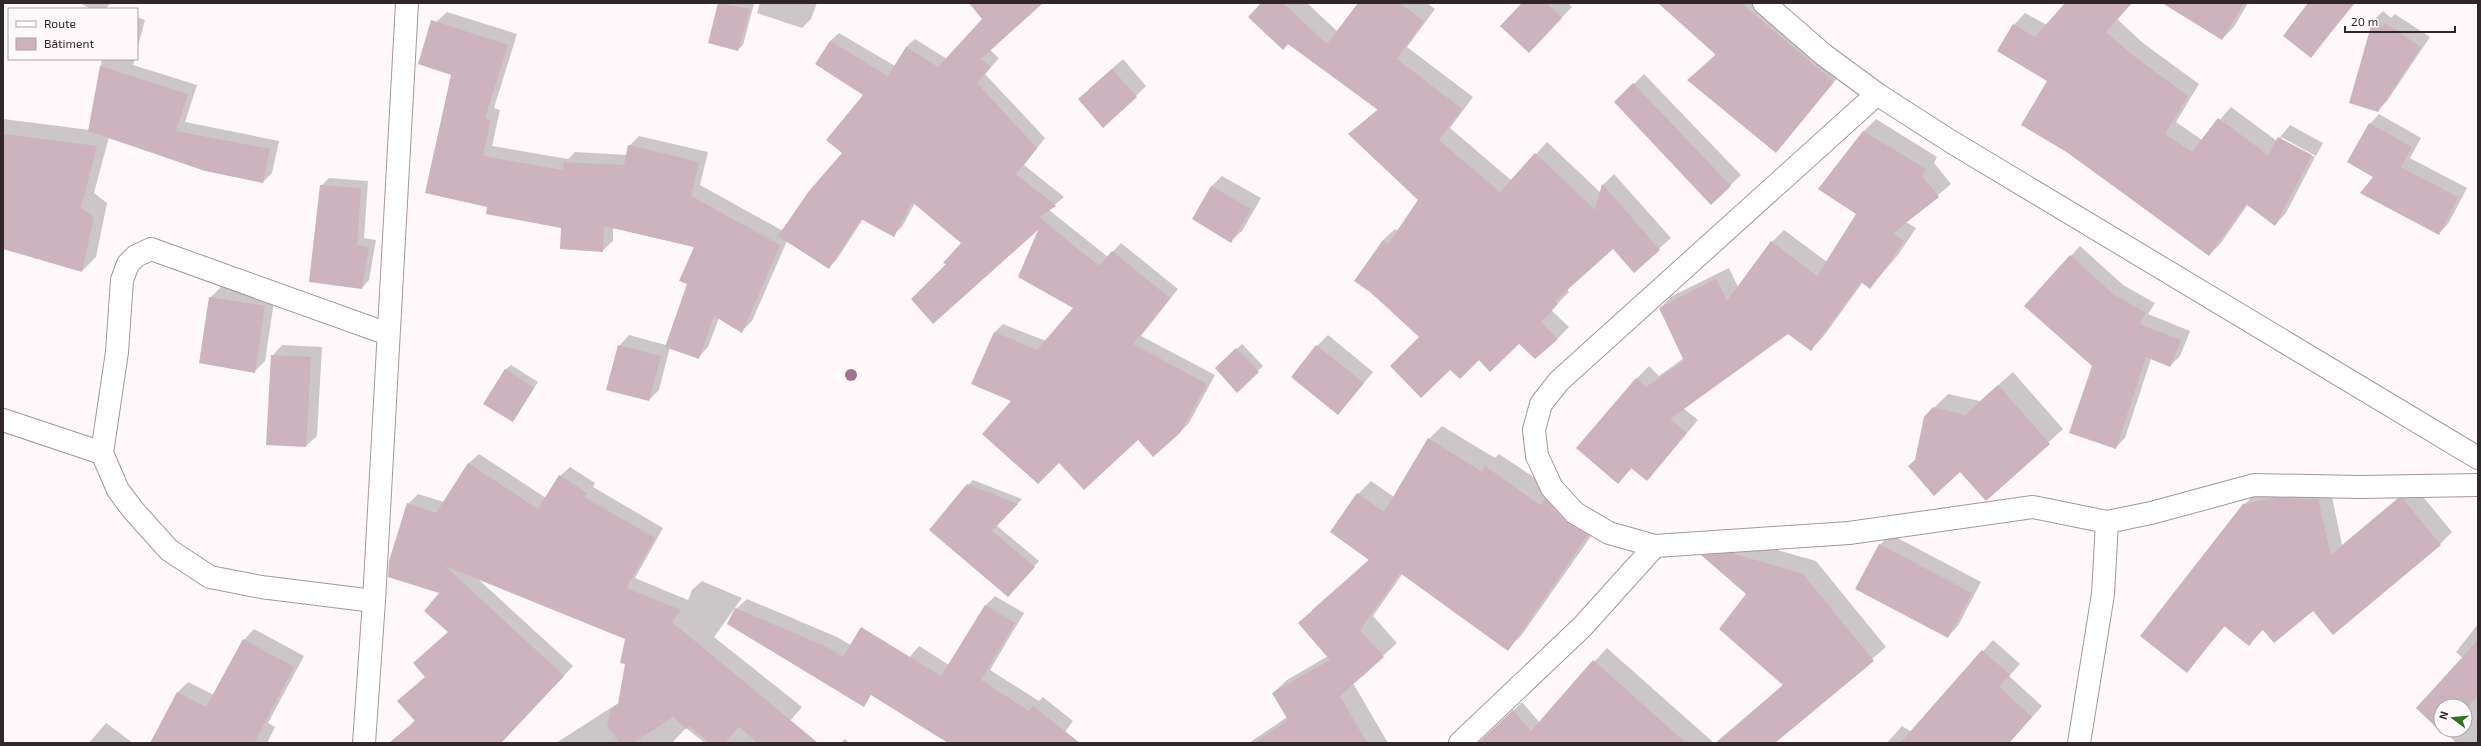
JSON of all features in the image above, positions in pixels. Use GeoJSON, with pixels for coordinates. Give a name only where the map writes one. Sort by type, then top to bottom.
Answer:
{"type":"FeatureCollection","features":[{"type":"Feature","properties":{"kind":"street"},"geometry":{"type":"LineString","coordinates":[[364,743],[374,601],[407,3]]}},
{"type":"Feature","properties":{"kind":"street"},"geometry":{"type":"LineString","coordinates":[[1764,3],[1824,55],[1877,94],[1950,141],[2478,458]]}},
{"type":"Feature","properties":{"kind":"street"},"geometry":{"type":"LineString","coordinates":[[1877,94],[1560,381],[1541,404],[1534,430],[1537,456],[1552,488],[1575,513],[1609,533],[1655,546],[1849,533],[2033,507],[2106,522],[2151,513],[2254,485],[2360,487],[2478,485]]}},
{"type":"Feature","properties":{"kind":"street"},"geometry":{"type":"LineString","coordinates":[[374,601],[261,587],[210,577],[169,550],[133,510],[118,490],[102,453],[117,352],[122,280],[128,264],[136,256],[146,251],[152,249],[167,253],[388,334]]}},
{"type":"Feature","properties":{"kind":"street"},"geometry":{"type":"LineString","coordinates":[[3,420],[102,453]]}},
{"type":"Feature","properties":{"kind":"street"},"geometry":{"type":"LineString","coordinates":[[2079,743],[2103,594],[2106,522]]}},
{"type":"Feature","properties":{"kind":"street"},"geometry":{"type":"LineString","coordinates":[[1460,743],[1583,626],[1655,546]]}},
{"type":"Feature","properties":{"kind":"building"},"geometry":{"type":"Polygon","coordinates":[[[718,3],[750,9],[738,51],[708,43],[718,3]]]}},
{"type":"Feature","properties":{"kind":"building"},"geometry":{"type":"Polygon","coordinates":[[[969,3],[1043,3],[981,59],[991,67],[977,83],[1037,148],[1016,174],[1056,206],[1039,217],[1099,266],[1112,251],[1170,298],[1133,344],[1207,384],[1180,433],[1153,457],[1138,440],[1084,490],[1059,463],[1038,484],[982,434],[1011,401],[971,384],[994,332],[1037,350],[1073,308],[1018,277],[1038,230],[933,324],[911,299],[946,264],[943,263],[961,243],[912,202],[894,237],[861,219],[829,269],[778,236],[809,191],[842,153],[826,140],[863,95],[815,64],[830,41],[888,76],[906,47],[938,67],[982,19],[969,3]]]}},
{"type":"Feature","properties":{"kind":"building"},"geometry":{"type":"Polygon","coordinates":[[[1261,3],[1283,3],[1327,44],[1358,3],[1399,3],[1424,21],[1397,59],[1462,109],[1439,140],[1500,192],[1535,153],[1595,210],[1602,184],[1660,250],[1634,273],[1613,249],[1555,301],[1558,304],[1541,322],[1558,339],[1535,359],[1519,344],[1490,372],[1479,360],[1460,379],[1450,370],[1421,398],[1390,366],[1419,337],[1370,292],[1354,281],[1383,240],[1388,244],[1418,200],[1348,134],[1378,110],[1288,44],[1283,50],[1248,17],[1261,3]]]}},
{"type":"Feature","properties":{"kind":"building"},"geometry":{"type":"Polygon","coordinates":[[[1522,3],[1546,3],[1562,18],[1529,53],[1500,26],[1522,3]]]}},
{"type":"Feature","properties":{"kind":"building"},"geometry":{"type":"Polygon","coordinates":[[[1658,3],[1741,3],[1834,82],[1776,153],[1687,80],[1716,55],[1658,3]]]}},
{"type":"Feature","properties":{"kind":"building"},"geometry":{"type":"Polygon","coordinates":[[[2065,3],[2132,3],[2106,32],[2131,54],[2188,96],[2165,134],[2192,152],[2218,118],[2268,155],[2278,137],[2312,155],[2275,226],[2246,204],[2209,256],[2068,153],[2021,125],[2047,81],[1997,51],[2013,24],[2035,37],[2065,3]]]}},
{"type":"Feature","properties":{"kind":"building"},"geometry":{"type":"Polygon","coordinates":[[[2162,3],[2244,3],[2222,40],[2162,3]]]}},
{"type":"Feature","properties":{"kind":"building"},"geometry":{"type":"Polygon","coordinates":[[[2308,3],[2354,3],[2311,58],[2283,36],[2308,3]]]}},
{"type":"Feature","properties":{"kind":"building"},"geometry":{"type":"Polygon","coordinates":[[[2373,19],[2382,27],[2385,23],[2421,47],[2378,112],[2349,103],[2373,19]]]}},
{"type":"Feature","properties":{"kind":"building"},"geometry":{"type":"Polygon","coordinates":[[[431,20],[508,45],[485,118],[491,120],[483,156],[563,170],[564,162],[624,165],[628,145],[699,162],[691,196],[780,245],[742,333],[714,316],[699,359],[665,347],[687,284],[679,281],[694,247],[604,226],[603,252],[560,249],[561,228],[486,214],[487,207],[425,193],[451,75],[418,64],[431,20]]]}},
{"type":"Feature","properties":{"kind":"building"},"geometry":{"type":"Polygon","coordinates":[[[100,66],[188,94],[176,131],[270,149],[263,183],[205,171],[88,131],[100,66]]]}},
{"type":"Feature","properties":{"kind":"building"},"geometry":{"type":"Polygon","coordinates":[[[1112,69],[1137,97],[1103,128],[1078,99],[1112,69]]]}},
{"type":"Feature","properties":{"kind":"building"},"geometry":{"type":"Polygon","coordinates":[[[1633,83],[1731,186],[1711,205],[1614,102],[1633,83]]]}},
{"type":"Feature","properties":{"kind":"building"},"geometry":{"type":"Polygon","coordinates":[[[2369,123],[2412,147],[2401,167],[2458,197],[2439,235],[2360,193],[2373,177],[2347,162],[2369,123]]]}},
{"type":"Feature","properties":{"kind":"building"},"geometry":{"type":"Polygon","coordinates":[[[1863,131],[1926,169],[1922,176],[1939,197],[1893,233],[1904,241],[1886,268],[1870,289],[1861,282],[1811,351],[1788,334],[1670,419],[1687,433],[1647,481],[1631,468],[1618,484],[1576,448],[1636,378],[1646,387],[1684,361],[1659,308],[1716,279],[1727,301],[1771,241],[1817,276],[1856,214],[1818,189],[1863,131]]]}},
{"type":"Feature","properties":{"kind":"building"},"geometry":{"type":"Polygon","coordinates":[[[3,134],[97,146],[81,208],[94,217],[82,272],[3,249],[3,134]]]}},
{"type":"Feature","properties":{"kind":"building"},"geometry":{"type":"Polygon","coordinates":[[[320,185],[361,188],[357,245],[369,247],[362,289],[309,282],[320,185]]]}},
{"type":"Feature","properties":{"kind":"building"},"geometry":{"type":"Polygon","coordinates":[[[1211,186],[1251,209],[1231,243],[1192,219],[1211,186]]]}},
{"type":"Feature","properties":{"kind":"building"},"geometry":{"type":"Polygon","coordinates":[[[2070,255],[2113,294],[2146,313],[2139,324],[2181,340],[2170,367],[2146,357],[2116,449],[2069,433],[2092,366],[2024,306],[2070,255]]]}},
{"type":"Feature","properties":{"kind":"building"},"geometry":{"type":"Polygon","coordinates":[[[209,297],[265,306],[255,373],[199,363],[209,297]]]}},
{"type":"Feature","properties":{"kind":"building"},"geometry":{"type":"Polygon","coordinates":[[[618,345],[661,356],[649,401],[606,390],[618,345]]]}},
{"type":"Feature","properties":{"kind":"building"},"geometry":{"type":"Polygon","coordinates":[[[1316,345],[1364,383],[1338,415],[1291,377],[1316,345]]]}},
{"type":"Feature","properties":{"kind":"building"},"geometry":{"type":"Polygon","coordinates":[[[1236,348],[1259,372],[1237,393],[1215,368],[1236,348]]]}},
{"type":"Feature","properties":{"kind":"building"},"geometry":{"type":"Polygon","coordinates":[[[271,355],[311,357],[306,447],[266,445],[271,355]]]}},
{"type":"Feature","properties":{"kind":"building"},"geometry":{"type":"Polygon","coordinates":[[[505,369],[534,388],[513,422],[483,404],[505,369]]]}},
{"type":"Feature","properties":{"kind":"building"},"geometry":{"type":"Polygon","coordinates":[[[1998,385],[2050,444],[1986,501],[1960,472],[1934,496],[1908,466],[1915,460],[1924,417],[1933,407],[1965,415],[1998,385]]]}},
{"type":"Feature","properties":{"kind":"building"},"geometry":{"type":"Polygon","coordinates":[[[1428,438],[1482,472],[1485,466],[1540,505],[1545,499],[1566,522],[1588,535],[1508,651],[1400,573],[1360,630],[1384,657],[1340,696],[1367,743],[1254,743],[1288,720],[1272,693],[1330,660],[1298,623],[1369,560],[1330,532],[1357,493],[1384,512],[1428,438]]]}},
{"type":"Feature","properties":{"kind":"building"},"geometry":{"type":"Polygon","coordinates":[[[468,463],[538,509],[559,475],[587,493],[584,497],[655,538],[626,588],[681,610],[672,622],[818,743],[758,743],[739,727],[725,743],[710,743],[689,726],[686,729],[673,717],[633,743],[619,743],[607,725],[611,709],[618,704],[625,664],[620,663],[625,639],[445,566],[564,676],[501,743],[389,743],[415,721],[397,701],[425,677],[413,663],[448,632],[424,611],[439,593],[388,577],[389,561],[407,503],[436,513],[468,463]]]}},
{"type":"Feature","properties":{"kind":"building"},"geometry":{"type":"Polygon","coordinates":[[[967,484],[1018,504],[992,531],[1035,567],[1008,597],[929,530],[967,484]]]}},
{"type":"Feature","properties":{"kind":"building"},"geometry":{"type":"Polygon","coordinates":[[[2273,498],[2318,499],[2331,555],[2398,499],[2403,499],[2441,545],[2333,635],[2313,611],[2274,643],[2262,629],[2249,646],[2224,626],[2187,673],[2140,636],[2243,504],[2273,498]]]}},
{"type":"Feature","properties":{"kind":"building"},"geometry":{"type":"Polygon","coordinates":[[[1879,544],[1972,593],[1948,638],[1855,589],[1879,544]]]}},
{"type":"Feature","properties":{"kind":"building"},"geometry":{"type":"Polygon","coordinates":[[[1732,553],[1803,574],[1874,661],[1775,743],[1717,743],[1783,685],[1719,629],[1746,594],[1701,555],[1732,553]]]}},
{"type":"Feature","properties":{"kind":"building"},"geometry":{"type":"Polygon","coordinates":[[[985,605],[1015,623],[981,680],[1029,711],[1033,706],[1080,743],[948,743],[871,695],[864,707],[727,624],[735,608],[827,647],[843,657],[861,627],[941,676],[985,605]]]}},
{"type":"Feature","properties":{"kind":"building"},"geometry":{"type":"Polygon","coordinates":[[[243,639],[294,667],[254,743],[150,743],[177,692],[206,707],[243,639]]]}},
{"type":"Feature","properties":{"kind":"building"},"geometry":{"type":"Polygon","coordinates":[[[2478,640],[2478,695],[2473,701],[2473,698],[2433,698],[2433,724],[2416,708],[2478,640]]]}},
{"type":"Feature","properties":{"kind":"building"},"geometry":{"type":"Polygon","coordinates":[[[1982,650],[2010,675],[1999,687],[2032,717],[2009,743],[1900,743],[1982,650]]]}},
{"type":"Feature","properties":{"kind":"building"},"geometry":{"type":"Polygon","coordinates":[[[1593,660],[1686,743],[1478,743],[1513,710],[1531,731],[1593,660]]]}}]}
